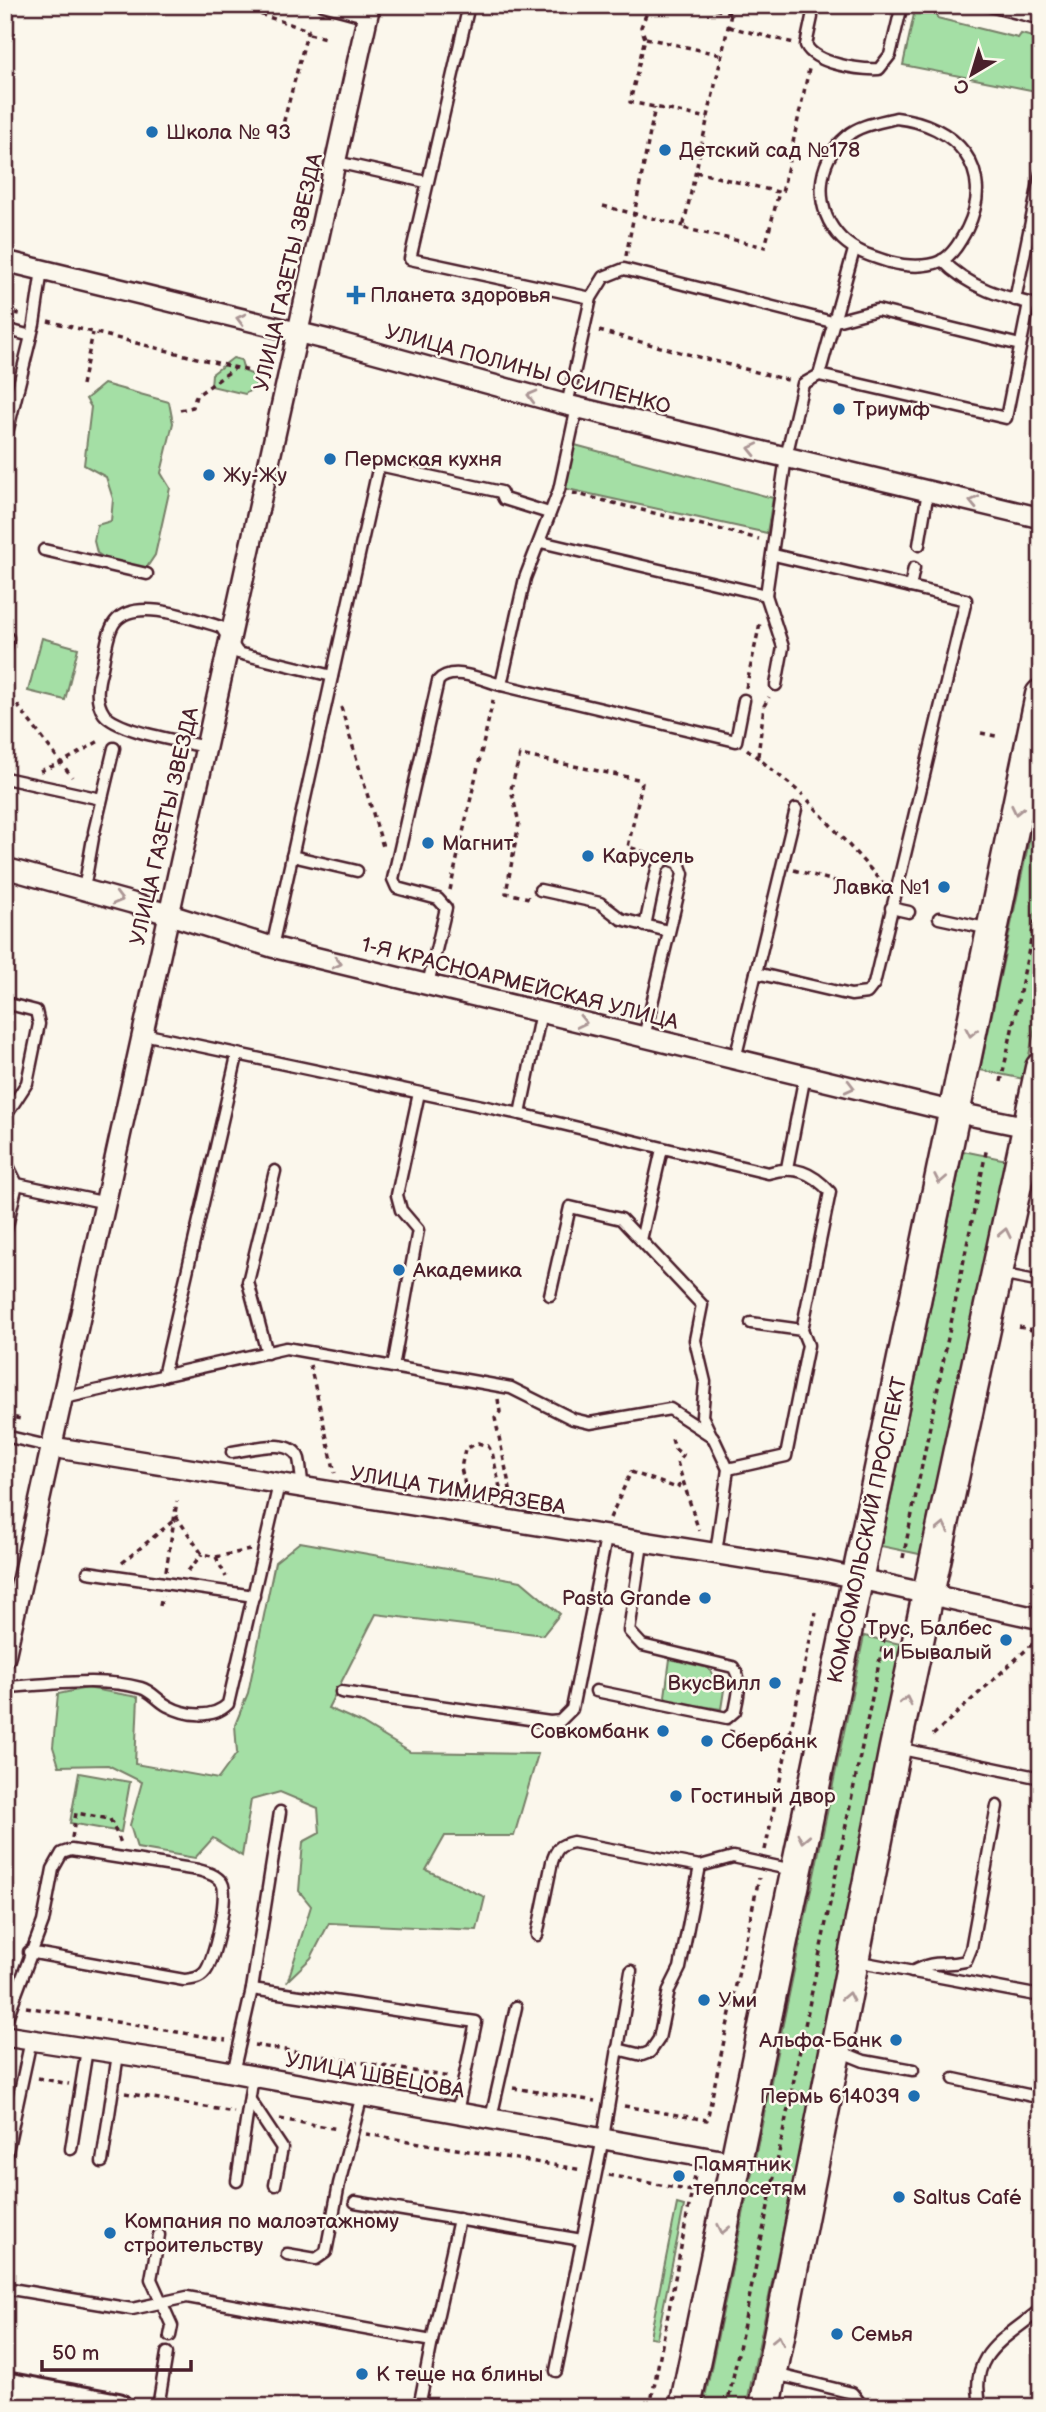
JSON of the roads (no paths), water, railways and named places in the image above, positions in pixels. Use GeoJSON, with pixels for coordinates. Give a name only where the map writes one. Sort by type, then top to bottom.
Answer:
{"type":"FeatureCollection","features":[{"type":"Feature","properties":{"kind":"main road","name":"КОМСОМОЛЬСКИЙ ПРОСПЕКТ"},"geometry":{"type":"LineString","coordinates":[[685,2407],[1041,695]]}},
{"type":"Feature","properties":{"kind":"main road"},"geometry":{"type":"LineString","coordinates":[[765,2407],[895,1748],[1041,1068]]}},
{"type":"Feature","properties":{"kind":"main road"},"geometry":{"type":"LineString","coordinates":[[5,2386],[118,2407]]}},
{"type":"Feature","properties":{"kind":"street","name":"УЛИЦА ГАЗЕТЫ ЗВЕЗДА"},"geometry":{"type":"LineString","coordinates":[[5,1657],[107,1203],[167,914],[369,11]]}},
{"type":"Feature","properties":{"kind":"street","name":"УЛИЦА ПОЛИНЫ ОСИПЕНКО"},"geometry":{"type":"LineString","coordinates":[[5,261],[297,333],[572,406],[1041,518]]}},
{"type":"Feature","properties":{"kind":"street","name":"1-Я КРАСНОАРМЕЙСКАЯ УЛИЦА"},"geometry":{"type":"LineString","coordinates":[[5,868],[272,947],[954,1112],[1027,1127]]}},
{"type":"Feature","properties":{"kind":"street","name":"УЛИЦА ТИМИРЯЗЕВА"},"geometry":{"type":"LineString","coordinates":[[52,1447],[303,1488],[606,1531],[642,1544],[709,1546],[929,1595],[1040,1628]]}},
{"type":"Feature","properties":{"kind":"street","name":"УЛИЦА ШВЕЦОВА"},"geometry":{"type":"LineString","coordinates":[[5,2036],[253,2076],[737,2163]]}},
{"type":"Feature","properties":{"kind":"lane"},"geometry":{"type":"LineString","coordinates":[[324,5],[369,11]]}},
{"type":"Feature","properties":{"kind":"lane"},"geometry":{"type":"LineString","coordinates":[[469,5],[410,259],[591,298]]}},
{"type":"Feature","properties":{"kind":"lane"},"geometry":{"type":"LineString","coordinates":[[812,17],[809,50],[867,70],[879,69],[890,55],[902,5]]}},
{"type":"Feature","properties":{"kind":"lane"},"geometry":{"type":"LineString","coordinates":[[986,5],[1041,19]]}},
{"type":"Feature","properties":{"kind":"lane"},"geometry":{"type":"LineString","coordinates":[[896,118],[921,121],[944,131],[962,149],[973,172],[976,197],[971,221],[960,244],[942,260],[917,266],[854,250],[836,233],[822,210],[821,183],[830,154],[848,134],[896,118]]}},
{"type":"Feature","properties":{"kind":"lane"},"geometry":{"type":"LineString","coordinates":[[336,162],[426,182]]}},
{"type":"Feature","properties":{"kind":"lane"},"geometry":{"type":"LineString","coordinates":[[1015,300],[1041,173]]}},
{"type":"Feature","properties":{"kind":"lane"},"geometry":{"type":"LineString","coordinates":[[819,375],[854,250]]}},
{"type":"Feature","properties":{"kind":"lane"},"geometry":{"type":"LineString","coordinates":[[942,260],[960,279],[1015,300],[1041,306]]}},
{"type":"Feature","properties":{"kind":"lane"},"geometry":{"type":"LineString","coordinates":[[499,684],[525,578],[559,490],[591,298],[604,276],[624,269],[832,322],[877,310],[1020,345]]}},
{"type":"Feature","properties":{"kind":"lane"},"geometry":{"type":"LineString","coordinates":[[6,437],[31,336],[42,270]]}},
{"type":"Feature","properties":{"kind":"lane"},"geometry":{"type":"LineString","coordinates":[[776,685],[783,648],[766,595],[774,555],[786,457],[803,384],[819,375],[1006,418],[1029,303]]}},
{"type":"Feature","properties":{"kind":"lane"},"geometry":{"type":"LineString","coordinates":[[5,329],[31,336]]}},
{"type":"Feature","properties":{"kind":"lane"},"geometry":{"type":"LineString","coordinates":[[272,947],[379,465],[501,492],[505,499],[549,513]]}},
{"type":"Feature","properties":{"kind":"lane"},"geometry":{"type":"LineString","coordinates":[[919,545],[929,491]]}},
{"type":"Feature","properties":{"kind":"lane"},"geometry":{"type":"LineString","coordinates":[[541,542],[766,595]]}},
{"type":"Feature","properties":{"kind":"lane"},"geometry":{"type":"LineString","coordinates":[[44,550],[147,573]]}},
{"type":"Feature","properties":{"kind":"lane"},"geometry":{"type":"LineString","coordinates":[[756,973],[851,995],[867,993],[874,984],[966,600],[774,555]]}},
{"type":"Feature","properties":{"kind":"lane"},"geometry":{"type":"LineString","coordinates":[[910,587],[914,568]]}},
{"type":"Feature","properties":{"kind":"lane"},"geometry":{"type":"LineString","coordinates":[[205,747],[117,724],[105,715],[99,703],[97,685],[113,623],[124,613],[141,608],[221,627],[238,653],[332,676]]}},
{"type":"Feature","properties":{"kind":"lane"},"geometry":{"type":"LineString","coordinates":[[5,653],[8,638]]}},
{"type":"Feature","properties":{"kind":"lane"},"geometry":{"type":"LineString","coordinates":[[428,984],[446,908],[438,899],[397,888],[393,879],[438,681],[444,675],[454,673],[737,741],[744,700]]}},
{"type":"Feature","properties":{"kind":"lane"},"geometry":{"type":"LineString","coordinates":[[84,890],[101,799],[114,748]]}},
{"type":"Feature","properties":{"kind":"lane"},"geometry":{"type":"LineString","coordinates":[[10,779],[101,799]]}},
{"type":"Feature","properties":{"kind":"lane"},"geometry":{"type":"LineString","coordinates":[[735,1059],[796,809]]}},
{"type":"Feature","properties":{"kind":"lane"},"geometry":{"type":"LineString","coordinates":[[292,856],[357,871]]}},
{"type":"Feature","properties":{"kind":"lane"},"geometry":{"type":"LineString","coordinates":[[644,1037],[682,874],[679,863],[669,859],[662,861],[657,869],[645,926]]}},
{"type":"Feature","properties":{"kind":"lane"},"geometry":{"type":"LineString","coordinates":[[540,890],[600,903],[621,919],[668,931]]}},
{"type":"Feature","properties":{"kind":"lane"},"geometry":{"type":"LineString","coordinates":[[893,900],[909,912]]}},
{"type":"Feature","properties":{"kind":"lane"},"geometry":{"type":"LineString","coordinates":[[939,918],[992,929]]}},
{"type":"Feature","properties":{"kind":"lane"},"geometry":{"type":"LineString","coordinates":[[5,1003],[36,1011],[39,1024],[27,1083],[6,1113]]}},
{"type":"Feature","properties":{"kind":"lane"},"geometry":{"type":"LineString","coordinates":[[520,1114],[541,1012]]}},
{"type":"Feature","properties":{"kind":"lane"},"geometry":{"type":"LineString","coordinates":[[143,1034],[520,1114],[768,1173],[787,1168],[816,1176],[830,1192],[802,1330],[808,1345],[786,1456],[728,1469]]}},
{"type":"Feature","properties":{"kind":"lane"},"geometry":{"type":"LineString","coordinates":[[163,1376],[237,1056]]}},
{"type":"Feature","properties":{"kind":"lane"},"geometry":{"type":"LineString","coordinates":[[787,1168],[805,1075]]}},
{"type":"Feature","properties":{"kind":"lane"},"geometry":{"type":"LineString","coordinates":[[393,1367],[418,1230],[401,1210],[397,1195],[419,1093]]}},
{"type":"Feature","properties":{"kind":"lane"},"geometry":{"type":"LineString","coordinates":[[641,1240],[662,1149]]}},
{"type":"Feature","properties":{"kind":"lane"},"geometry":{"type":"LineString","coordinates":[[5,1160],[18,1184],[5,1234]]}},
{"type":"Feature","properties":{"kind":"lane"},"geometry":{"type":"LineString","coordinates":[[267,1353],[248,1282],[275,1171]]}},
{"type":"Feature","properties":{"kind":"lane"},"geometry":{"type":"LineString","coordinates":[[5,1185],[18,1184],[107,1203]]}},
{"type":"Feature","properties":{"kind":"lane"},"geometry":{"type":"LineString","coordinates":[[551,1295],[570,1207],[621,1219],[702,1305],[695,1340],[705,1382],[702,1416],[728,1469],[709,1546]]}},
{"type":"Feature","properties":{"kind":"lane"},"geometry":{"type":"LineString","coordinates":[[996,1273],[1041,1282]]}},
{"type":"Feature","properties":{"kind":"lane"},"geometry":{"type":"LineString","coordinates":[[751,1323],[802,1330]]}},
{"type":"Feature","properties":{"kind":"lane"},"geometry":{"type":"LineString","coordinates":[[64,1398],[286,1348],[511,1388],[573,1419],[590,1423],[670,1409],[713,1437]]}},
{"type":"Feature","properties":{"kind":"lane"},"geometry":{"type":"LineString","coordinates":[[5,1436],[52,1447]]}},
{"type":"Feature","properties":{"kind":"lane"},"geometry":{"type":"LineString","coordinates":[[232,1452],[280,1446],[289,1448],[299,1459],[303,1488]]}},
{"type":"Feature","properties":{"kind":"lane"},"geometry":{"type":"LineString","coordinates":[[5,1687],[110,1682],[143,1689],[178,1710],[209,1715],[220,1713],[228,1704],[279,1484]]}},
{"type":"Feature","properties":{"kind":"lane"},"geometry":{"type":"LineString","coordinates":[[341,1692],[550,1722],[560,1721],[572,1709],[606,1531]]}},
{"type":"Feature","properties":{"kind":"lane"},"geometry":{"type":"LineString","coordinates":[[596,1691],[727,1718],[735,1711],[740,1684],[733,1667],[642,1645],[629,1631],[642,1544]]}},
{"type":"Feature","properties":{"kind":"lane"},"geometry":{"type":"LineString","coordinates":[[88,1572],[254,1596]]}},
{"type":"Feature","properties":{"kind":"lane"},"geometry":{"type":"LineString","coordinates":[[895,1748],[1041,1778]]}},
{"type":"Feature","properties":{"kind":"lane"},"geometry":{"type":"LineString","coordinates":[[912,1972],[932,1961],[954,1964],[966,1961],[971,1949],[997,1806]]}},
{"type":"Feature","properties":{"kind":"lane"},"geometry":{"type":"LineString","coordinates":[[233,2073],[252,1989],[280,1811]]}},
{"type":"Feature","properties":{"kind":"lane"},"geometry":{"type":"LineString","coordinates":[[537,1935],[555,1850],[562,1844],[573,1842],[699,1866],[733,1857],[797,1870]]}},
{"type":"Feature","properties":{"kind":"lane"},"geometry":{"type":"LineString","coordinates":[[5,2023],[29,1952],[43,1922],[56,1860],[70,1850],[198,1870],[213,1875],[222,1883],[225,1897],[212,1961],[206,1972],[197,1978],[184,1980],[29,1952]]}},
{"type":"Feature","properties":{"kind":"lane"},"geometry":{"type":"LineString","coordinates":[[617,2049],[642,2054],[650,2052],[659,2039],[669,1990],[681,1968],[699,1866]]}},
{"type":"Feature","properties":{"kind":"lane"},"geometry":{"type":"LineString","coordinates":[[855,1961],[1041,1996]]}},
{"type":"Feature","properties":{"kind":"lane"},"geometry":{"type":"LineString","coordinates":[[556,2371],[603,2138],[631,1971]]}},
{"type":"Feature","properties":{"kind":"lane"},"geometry":{"type":"LineString","coordinates":[[252,1989],[476,2022],[457,2112]]}},
{"type":"Feature","properties":{"kind":"lane"},"geometry":{"type":"LineString","coordinates":[[491,2118],[516,2007]]}},
{"type":"Feature","properties":{"kind":"lane"},"geometry":{"type":"LineString","coordinates":[[5,2161],[31,2040]]}},
{"type":"Feature","properties":{"kind":"lane"},"geometry":{"type":"LineString","coordinates":[[71,2148],[87,2049]]}},
{"type":"Feature","properties":{"kind":"lane"},"geometry":{"type":"LineString","coordinates":[[837,2050],[864,2061],[913,2070]]}},
{"type":"Feature","properties":{"kind":"lane"},"geometry":{"type":"LineString","coordinates":[[102,2162],[118,2054]]}},
{"type":"Feature","properties":{"kind":"lane"},"geometry":{"type":"LineString","coordinates":[[237,2181],[253,2076]]}},
{"type":"Feature","properties":{"kind":"lane"},"geometry":{"type":"LineString","coordinates":[[954,2079],[1037,2097]]}},
{"type":"Feature","properties":{"kind":"lane"},"geometry":{"type":"LineString","coordinates":[[287,2253],[316,2259],[326,2252],[339,2184],[362,2095]]}},
{"type":"Feature","properties":{"kind":"lane"},"geometry":{"type":"LineString","coordinates":[[250,2100],[282,2148],[275,2185]]}},
{"type":"Feature","properties":{"kind":"lane"},"geometry":{"type":"LineString","coordinates":[[355,2202],[582,2240]]}},
{"type":"Feature","properties":{"kind":"lane"},"geometry":{"type":"LineString","coordinates":[[419,2407],[459,2219]]}},
{"type":"Feature","properties":{"kind":"lane"},"geometry":{"type":"LineString","coordinates":[[159,2235],[151,2280],[172,2326],[170,2336]]}},
{"type":"Feature","properties":{"kind":"lane"},"geometry":{"type":"LineString","coordinates":[[5,2288],[132,2309],[187,2297],[432,2342]]}},
{"type":"Feature","properties":{"kind":"lane"},"geometry":{"type":"LineString","coordinates":[[981,2407],[977,2370],[985,2357],[1041,2309]]}},
{"type":"Feature","properties":{"kind":"lane"},"geometry":{"type":"LineString","coordinates":[[158,2407],[167,2353]]}},
{"type":"Feature","properties":{"kind":"lane"},"geometry":{"type":"LineString","coordinates":[[771,2373],[852,2393],[863,2407]]}},
{"type":"Feature","properties":{"kind":"tram line"},"geometry":{"type":"LineString","coordinates":[[5,2403],[25,2407]]}},
{"type":"Feature","properties":{"kind":"place","name":"Школа № 93"},"geometry":{"type":"Point","coordinates":[152,132]}},
{"type":"Feature","properties":{"kind":"place","name":"Детский сад №178"},"geometry":{"type":"Point","coordinates":[665,150]}},
{"type":"Feature","properties":{"kind":"place","name":"Планета здоровья"},"geometry":{"type":"Point","coordinates":[356,295]}},
{"type":"Feature","properties":{"kind":"place","name":"Триумф"},"geometry":{"type":"Point","coordinates":[839,409]}},
{"type":"Feature","properties":{"kind":"place","name":"Пермская кухня"},"geometry":{"type":"Point","coordinates":[330,459]}},
{"type":"Feature","properties":{"kind":"place","name":"Жу-Жу"},"geometry":{"type":"Point","coordinates":[209,475]}},
{"type":"Feature","properties":{"kind":"place","name":"Магнит"},"geometry":{"type":"Point","coordinates":[428,843]}},
{"type":"Feature","properties":{"kind":"place","name":"Карусель"},"geometry":{"type":"Point","coordinates":[588,856]}},
{"type":"Feature","properties":{"kind":"place","name":"Лавка №1"},"geometry":{"type":"Point","coordinates":[944,887]}},
{"type":"Feature","properties":{"kind":"place","name":"Академика"},"geometry":{"type":"Point","coordinates":[399,1270]}},
{"type":"Feature","properties":{"kind":"place","name":"Pasta Grande"},"geometry":{"type":"Point","coordinates":[705,1598]}},
{"type":"Feature","properties":{"kind":"place","name":"Трус, Балбес и Бывалый"},"geometry":{"type":"Point","coordinates":[1006,1640]}},
{"type":"Feature","properties":{"kind":"place","name":"ВкусВилл"},"geometry":{"type":"Point","coordinates":[775,1683]}},
{"type":"Feature","properties":{"kind":"place","name":"Совкомбанк"},"geometry":{"type":"Point","coordinates":[663,1731]}},
{"type":"Feature","properties":{"kind":"place","name":"Сбербанк"},"geometry":{"type":"Point","coordinates":[707,1741]}},
{"type":"Feature","properties":{"kind":"place","name":"Гостиный двор"},"geometry":{"type":"Point","coordinates":[676,1796]}},
{"type":"Feature","properties":{"kind":"place","name":"Уми"},"geometry":{"type":"Point","coordinates":[704,2000]}},
{"type":"Feature","properties":{"kind":"place","name":"Альфа-Банк"},"geometry":{"type":"Point","coordinates":[896,2040]}},
{"type":"Feature","properties":{"kind":"place","name":"Пермь 614039"},"geometry":{"type":"Point","coordinates":[914,2096]}},
{"type":"Feature","properties":{"kind":"place","name":"Памятник теплосетям"},"geometry":{"type":"Point","coordinates":[679,2176]}},
{"type":"Feature","properties":{"kind":"place","name":"Saltus Café"},"geometry":{"type":"Point","coordinates":[899,2197]}},
{"type":"Feature","properties":{"kind":"place","name":"Компания по малоэтажному строительству"},"geometry":{"type":"Point","coordinates":[110,2233]}},
{"type":"Feature","properties":{"kind":"place","name":"Семья"},"geometry":{"type":"Point","coordinates":[837,2334]}},
{"type":"Feature","properties":{"kind":"place","name":"К теще на блины"},"geometry":{"type":"Point","coordinates":[362,2374]}}]}
